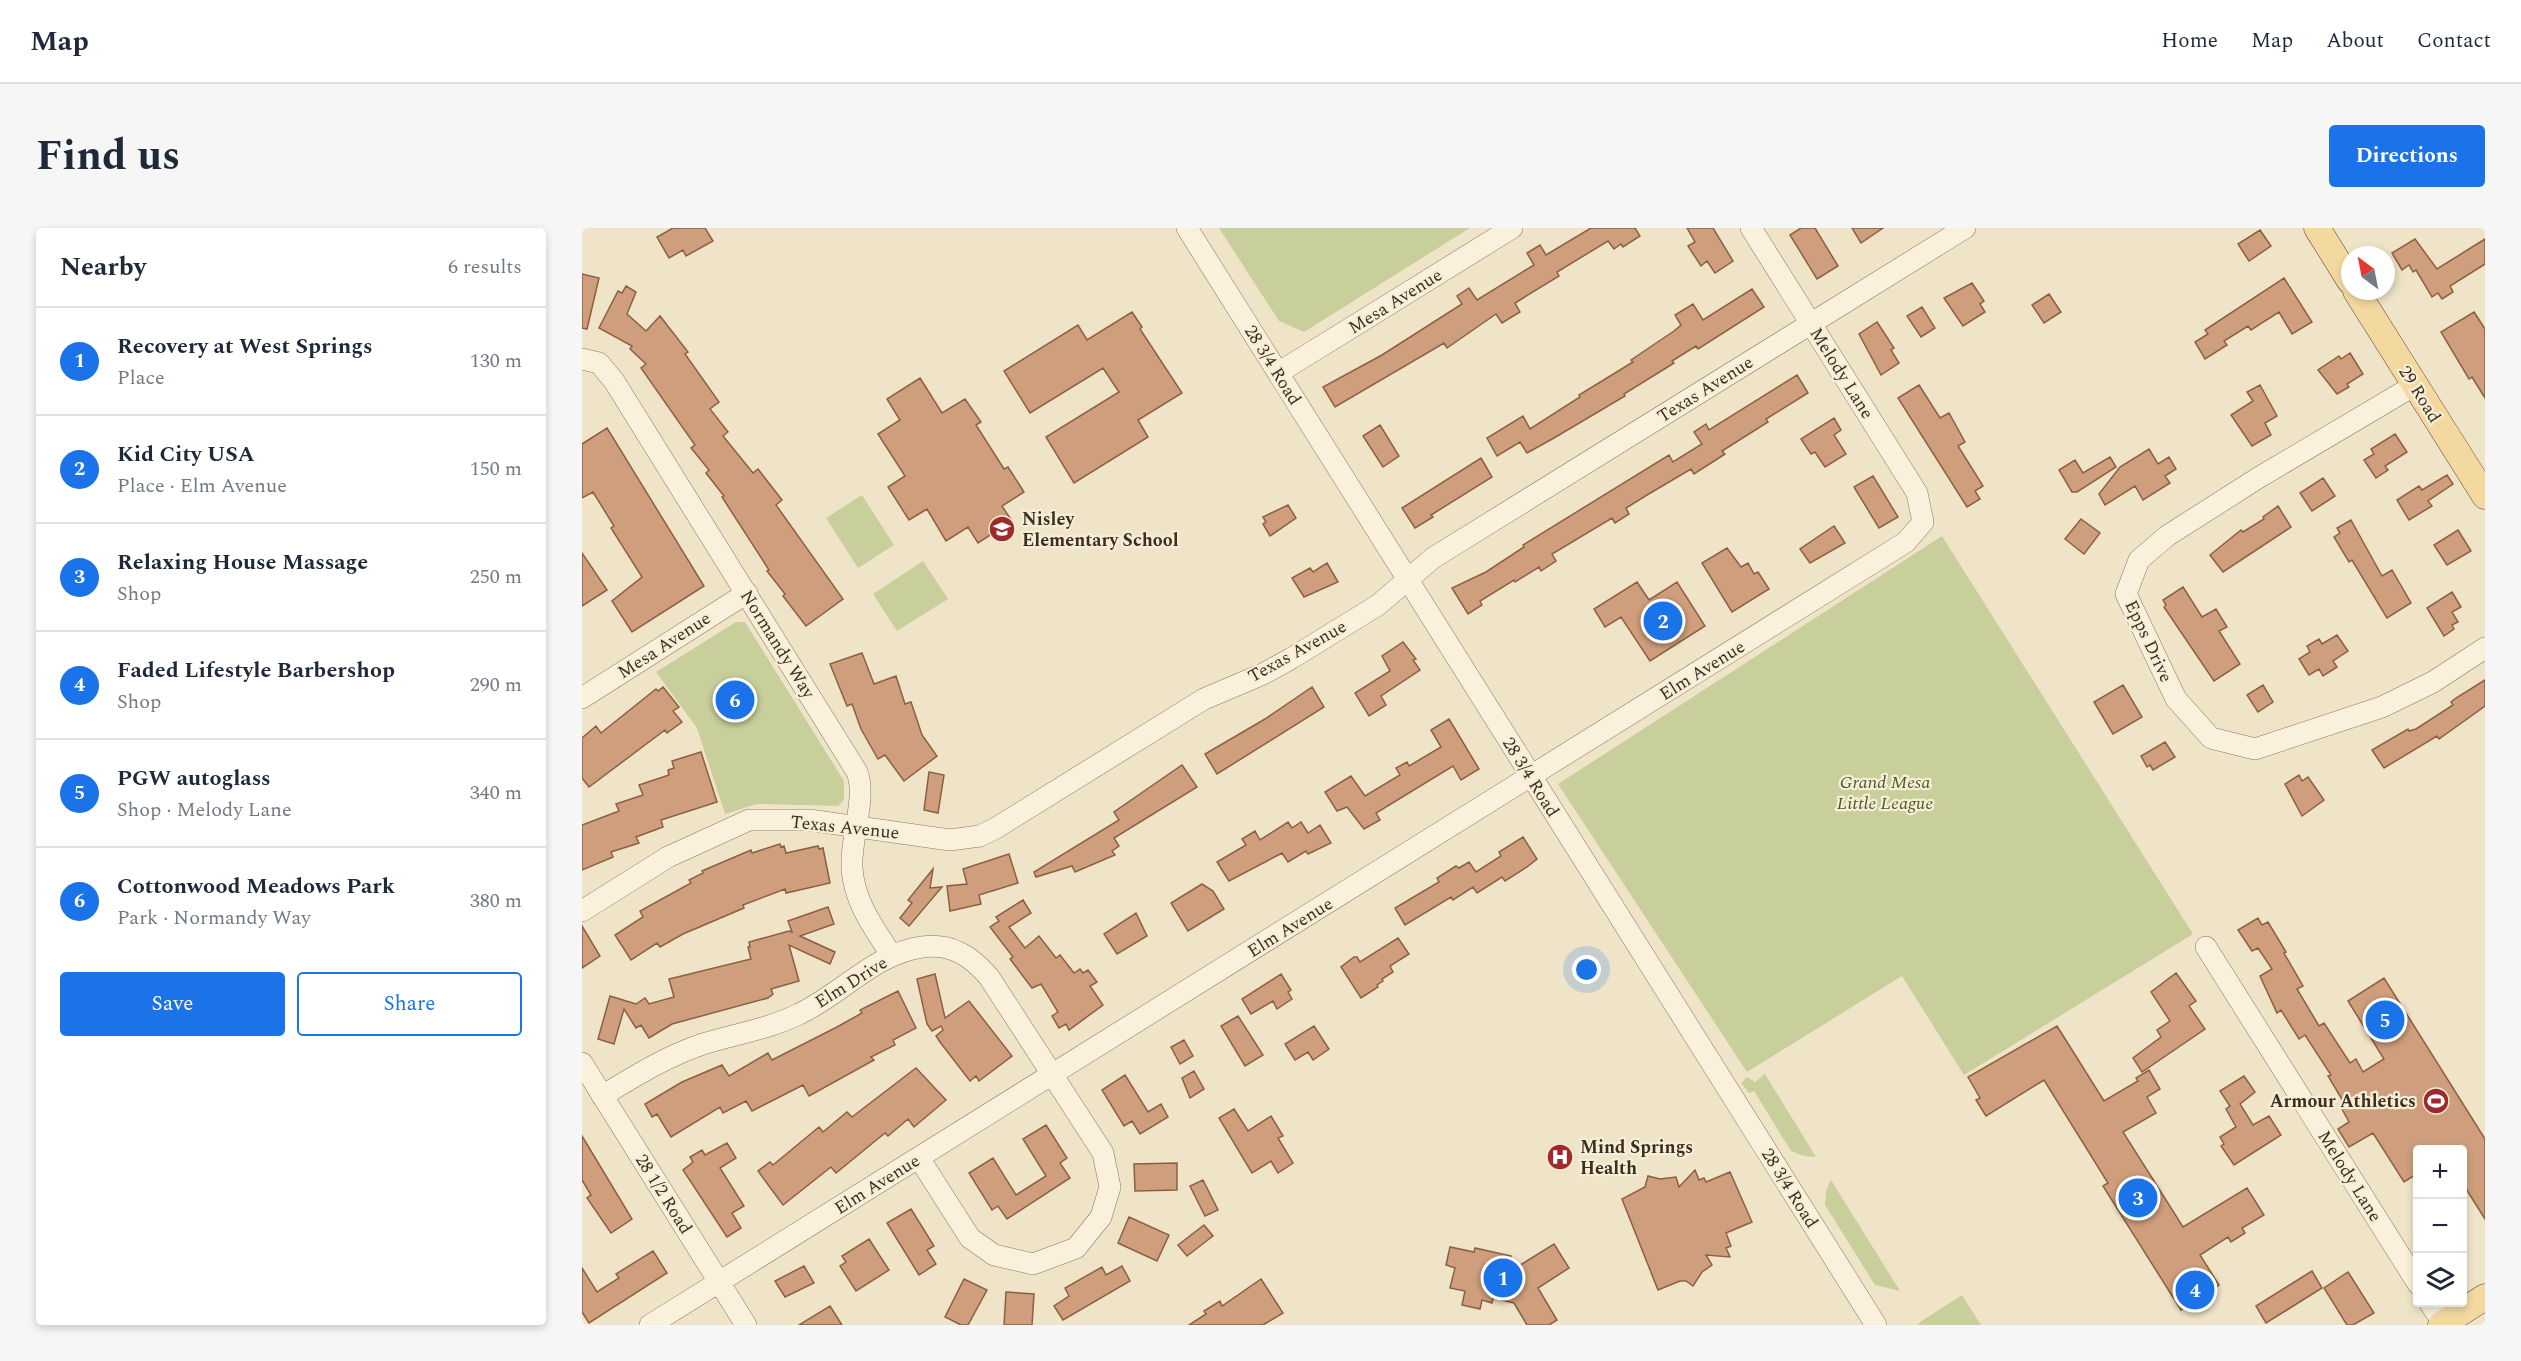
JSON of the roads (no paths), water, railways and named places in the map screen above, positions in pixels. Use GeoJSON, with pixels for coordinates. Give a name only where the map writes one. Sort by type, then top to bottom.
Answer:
{"type":"FeatureCollection","features":[{"type":"Feature","properties":{"kind":"main road"},"geometry":{"type":"LineString","coordinates":[[2317,228],[2341,267]]}},
{"type":"Feature","properties":{"kind":"main road","name":"29 Road"},"geometry":{"type":"LineString","coordinates":[[2362,300],[2415,385],[2481,481]]}},
{"type":"Feature","properties":{"kind":"main road"},"geometry":{"type":"LineString","coordinates":[[2448,1325],[2485,1297]]}},
{"type":"Feature","properties":{"kind":"main road"},"geometry":{"type":"LineString","coordinates":[[2448,1325],[2469,1319],[2485,1309]]}},
{"type":"Feature","properties":{"kind":"street","name":"28 3/4 Road"},"geometry":{"type":"LineString","coordinates":[[1187,228],[1876,1325]]}},
{"type":"Feature","properties":{"kind":"street","name":"Mesa Avenue"},"geometry":{"type":"LineString","coordinates":[[1278,374],[1512,228]]}},
{"type":"Feature","properties":{"kind":"street","name":"Melody Lane"},"geometry":{"type":"LineString","coordinates":[[1751,228],[1917,493],[1923,522]]}},
{"type":"Feature","properties":{"kind":"street","name":"Texas Avenue"},"geometry":{"type":"LineString","coordinates":[[582,910],[668,856],[749,820],[809,820],[950,840],[980,836],[1204,699],[1263,674],[1378,605],[1433,558],[1965,228]]}},
{"type":"Feature","properties":{"kind":"street","name":"Normandy Way"},"geometry":{"type":"LineString","coordinates":[[585,359],[599,363],[614,381],[857,772],[861,783],[854,827],[852,867],[854,885],[867,917],[892,956]]}},
{"type":"Feature","properties":{"kind":"street","name":"Epps Drive"},"geometry":{"type":"LineString","coordinates":[[2415,385],[2258,478],[2168,536],[2139,560],[2126,594],[2176,699],[2211,738],[2254,749],[2382,708],[2433,682],[2485,648]]}},
{"type":"Feature","properties":{"kind":"street","name":"Elm Avenue"},"geometry":{"type":"LineString","coordinates":[[650,1325],[1906,542],[1923,522]]}},
{"type":"Feature","properties":{"kind":"street","name":"Mesa Avenue"},"geometry":{"type":"LineString","coordinates":[[582,697],[747,592]]}},
{"type":"Feature","properties":{"kind":"street","name":"Elm Drive"},"geometry":{"type":"LineString","coordinates":[[602,1096],[679,1053],[800,1014],[892,956],[910,949],[938,946],[963,953],[977,963],[989,977],[1054,1075]]}},
{"type":"Feature","properties":{"kind":"street","name":"Melody Lane"},"geometry":{"type":"LineString","coordinates":[[2206,947],[2413,1276]]}},
{"type":"Feature","properties":{"kind":"street","name":"28 1/2 Road"},"geometry":{"type":"LineString","coordinates":[[582,1064],[746,1325]]}},
{"type":"Feature","properties":{"kind":"street"},"geometry":{"type":"LineString","coordinates":[[919,1158],[970,1238],[994,1255],[1033,1264],[1076,1248],[1101,1217],[1110,1187],[1103,1154],[1054,1075]]}},
{"type":"Feature","properties":{"kind":"street"},"geometry":{"type":"LineString","coordinates":[[2433,1307],[2448,1325]]}},
{"type":"Feature","properties":{"kind":"place","name":"Nisley Elementary School"},"geometry":{"type":"Point","coordinates":[1002,529]}},
{"type":"Feature","properties":{"kind":"place","name":"Kid City USA"},"geometry":{"type":"Point","coordinates":[1663,621]}},
{"type":"Feature","properties":{"kind":"place","name":"Cottonwood Meadows Park"},"geometry":{"type":"Point","coordinates":[735,700]}},
{"type":"Feature","properties":{"kind":"place","name":"PGW autoglass"},"geometry":{"type":"Point","coordinates":[2385,1020]}},
{"type":"Feature","properties":{"kind":"place","name":"Armour Athletics"},"geometry":{"type":"Point","coordinates":[2436,1101]}},
{"type":"Feature","properties":{"kind":"place","name":"Mind Springs Health"},"geometry":{"type":"Point","coordinates":[1560,1157]}},
{"type":"Feature","properties":{"kind":"place","name":"Relaxing House Massage"},"geometry":{"type":"Point","coordinates":[2138,1198]}},
{"type":"Feature","properties":{"kind":"place","name":"Recovery at West Springs"},"geometry":{"type":"Point","coordinates":[1503,1278]}},
{"type":"Feature","properties":{"kind":"place","name":"Faded Lifestyle Barbershop"},"geometry":{"type":"Point","coordinates":[2195,1290]}},
{"type":"Feature","properties":{"kind":"park label","name":"Grand Mesa Little League"},"geometry":{"type":"Point","coordinates":[1885,792]}}]}
